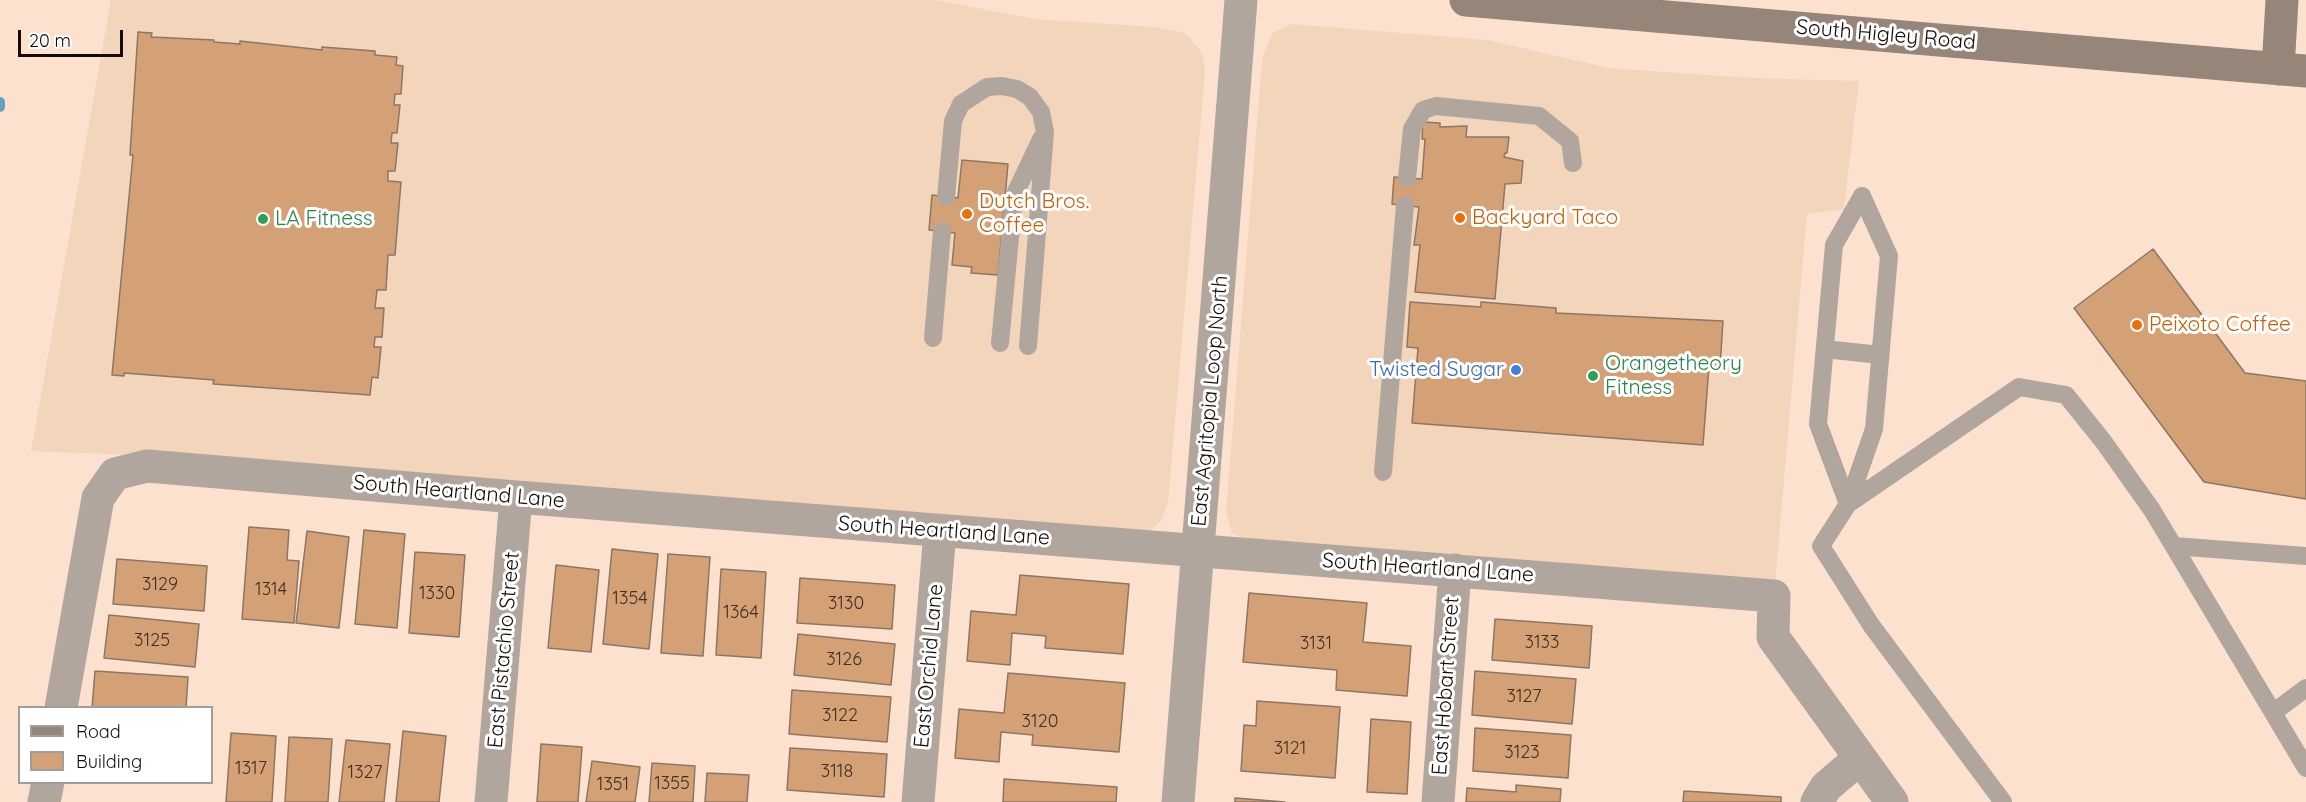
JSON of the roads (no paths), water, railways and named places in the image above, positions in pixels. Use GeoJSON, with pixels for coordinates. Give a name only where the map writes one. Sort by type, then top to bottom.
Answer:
{"type":"FeatureCollection","features":[{"type":"Feature","properties":{"kind":"main road","name":"South Higley Road"},"geometry":{"type":"LineString","coordinates":[[1466,0],[2292,70]]}},
{"type":"Feature","properties":{"kind":"main road"},"geometry":{"type":"LineString","coordinates":[[2282,0],[2292,70]]}},
{"type":"Feature","properties":{"kind":"street","name":"East Agritopia Loop North"},"geometry":{"type":"LineString","coordinates":[[1178,802],[1241,0]]}},
{"type":"Feature","properties":{"kind":"street","name":"South Heartland Lane"},"geometry":{"type":"LineString","coordinates":[[61,706],[98,498],[115,474],[147,465],[516,497],[1774,596],[1773,637],[1860,758]]}},
{"type":"Feature","properties":{"kind":"street","name":"East Pistachio Street"},"geometry":{"type":"LineString","coordinates":[[491,802],[516,497]]}},
{"type":"Feature","properties":{"kind":"street","name":"East Orchid Lane"},"geometry":{"type":"LineString","coordinates":[[918,802],[940,531]]}},
{"type":"Feature","properties":{"kind":"street","name":"East Hobart Street"},"geometry":{"type":"LineString","coordinates":[[1438,802],[1455,570]]}},
{"type":"Feature","properties":{"kind":"street"},"geometry":{"type":"LineString","coordinates":[[1818,802],[1826,787],[1860,758],[1892,802]]}},
{"type":"Feature","properties":{"kind":"street"},"geometry":{"type":"LineString","coordinates":[[44,802],[48,784]]}},
{"type":"Feature","properties":{"kind":"lane"},"geometry":{"type":"LineString","coordinates":[[946,196],[953,121],[961,104],[987,87],[1002,86],[1017,89],[1029,97],[1041,112],[1045,132],[1028,346]]}},
{"type":"Feature","properties":{"kind":"lane"},"geometry":{"type":"LineString","coordinates":[[1407,178],[1412,129],[1423,110],[1436,106],[1539,116],[1570,141],[1574,164]]}},
{"type":"Feature","properties":{"kind":"lane"},"geometry":{"type":"LineString","coordinates":[[1000,343],[1014,196],[1045,132]]}},
{"type":"Feature","properties":{"kind":"lane"},"geometry":{"type":"LineString","coordinates":[[1848,504],[1818,424],[1834,245],[1863,196],[1889,256],[1874,429],[1848,504],[1821,546],[1871,625],[2003,802]]}},
{"type":"Feature","properties":{"kind":"lane"},"geometry":{"type":"LineString","coordinates":[[1383,472],[1405,206]]}},
{"type":"Feature","properties":{"kind":"lane"},"geometry":{"type":"LineString","coordinates":[[933,338],[942,231]]}},
{"type":"Feature","properties":{"kind":"lane"},"geometry":{"type":"LineString","coordinates":[[1825,349],[1880,355]]}},
{"type":"Feature","properties":{"kind":"lane"},"geometry":{"type":"LineString","coordinates":[[1848,504],[2019,387],[2066,395],[2131,479],[2174,546],[2306,768]]}},
{"type":"Feature","properties":{"kind":"lane"},"geometry":{"type":"LineString","coordinates":[[2174,546],[2306,556]]}},
{"type":"Feature","properties":{"kind":"lane"},"geometry":{"type":"LineString","coordinates":[[2274,712],[2306,688]]}},
{"type":"Feature","properties":{"kind":"waterway"},"geometry":{"type":"LineString","coordinates":[[0,102],[0,107]]}},
{"type":"Feature","properties":{"kind":"place","name":"Dutch Bros. Coffee"},"geometry":{"type":"Point","coordinates":[967,214]}},
{"type":"Feature","properties":{"kind":"place","name":"Backyard Taco"},"geometry":{"type":"Point","coordinates":[1460,218]}},
{"type":"Feature","properties":{"kind":"place","name":"LA Fitness"},"geometry":{"type":"Point","coordinates":[263,219]}},
{"type":"Feature","properties":{"kind":"place","name":"Peixoto Coffee"},"geometry":{"type":"Point","coordinates":[2137,325]}},
{"type":"Feature","properties":{"kind":"place","name":"Twisted Sugar"},"geometry":{"type":"Point","coordinates":[1516,370]}},
{"type":"Feature","properties":{"kind":"place","name":"Orangetheory Fitness"},"geometry":{"type":"Point","coordinates":[1593,376]}}]}
